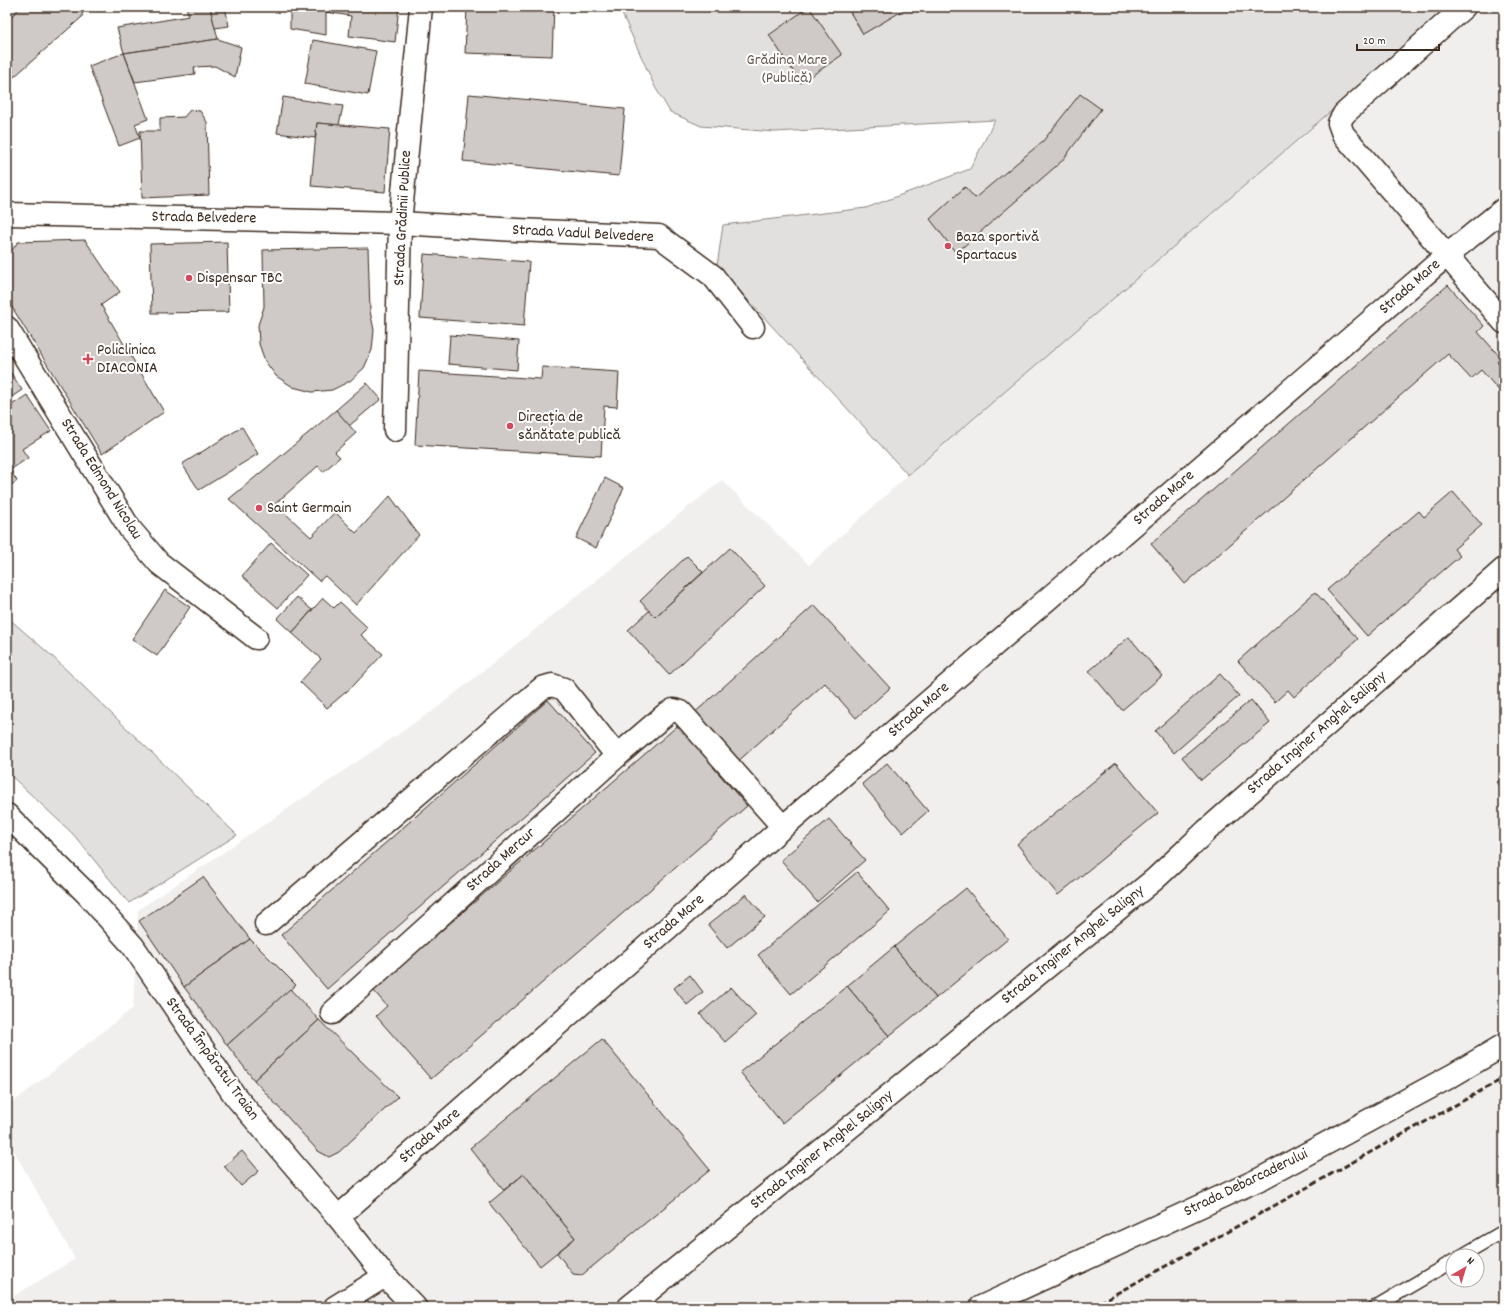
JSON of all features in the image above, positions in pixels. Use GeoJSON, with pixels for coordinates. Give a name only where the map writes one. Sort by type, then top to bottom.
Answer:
{"type":"FeatureCollection","features":[{"type":"Feature","properties":{"kind":"street","name":"Strada Grădinii Publice"},"geometry":{"type":"LineString","coordinates":[[395,430],[400,222],[421,7]]}},
{"type":"Feature","properties":{"kind":"street"},"geometry":{"type":"LineString","coordinates":[[1464,7],[1344,114],[1339,123],[1342,134],[1504,322]]}},
{"type":"Feature","properties":{"kind":"street","name":"Strada Mare"},"geometry":{"type":"LineString","coordinates":[[338,1217],[783,827],[1446,256],[1504,209]]}},
{"type":"Feature","properties":{"kind":"street","name":"Strada Belvedere"},"geometry":{"type":"LineString","coordinates":[[7,214],[400,222]]}},
{"type":"Feature","properties":{"kind":"street","name":"Strada Vadul Belvedere"},"geometry":{"type":"LineString","coordinates":[[400,222],[517,230],[659,236],[713,276],[753,327]]}},
{"type":"Feature","properties":{"kind":"street","name":"Strada Edmond Nicolau"},"geometry":{"type":"LineString","coordinates":[[7,328],[130,529],[159,563],[256,638]]}},
{"type":"Feature","properties":{"kind":"street","name":"Strada Inginer Anghel Saligny"},"geometry":{"type":"LineString","coordinates":[[629,1307],[1155,878],[1186,851],[1206,830],[1504,569]]}},
{"type":"Feature","properties":{"kind":"street"},"geometry":{"type":"LineString","coordinates":[[266,924],[542,688],[552,685],[564,689],[617,756]]}},
{"type":"Feature","properties":{"kind":"street","name":"Strada Mercur"},"geometry":{"type":"LineString","coordinates":[[332,1013],[617,756],[666,714],[673,710],[681,712],[783,827]]}},
{"type":"Feature","properties":{"kind":"street","name":"Strada Împăratul Traian"},"geometry":{"type":"LineString","coordinates":[[7,815],[86,894],[133,946],[235,1096],[338,1217],[385,1276],[415,1307]]}},
{"type":"Feature","properties":{"kind":"street","name":"Strada Debarcaderului"},"geometry":{"type":"LineString","coordinates":[[982,1307],[1262,1178],[1453,1075],[1504,1045]]}},
{"type":"Feature","properties":{"kind":"street"},"geometry":{"type":"LineString","coordinates":[[335,1307],[385,1276]]}},
{"type":"Feature","properties":{"kind":"lane"},"geometry":{"type":"LineString","coordinates":[[1475,1248],[1504,1231]]}},
{"type":"Feature","properties":{"kind":"lane"},"geometry":{"type":"LineString","coordinates":[[1375,1307],[1445,1266]]}},
{"type":"Feature","properties":{"kind":"shaded area"},"geometry":{"type":"Polygon","coordinates":[[[1452,7],[1504,7],[1504,1307],[7,1307],[7,1300],[75,1259],[7,1139],[7,1107],[133,1008],[138,910],[438,707],[722,480],[809,565],[908,475],[1452,7]]]}},
{"type":"Feature","properties":{"kind":"green space","name":"Baza sportivă Spartacus"},"geometry":{"type":"Polygon","coordinates":[[[619,7],[1452,7],[908,475],[717,266],[723,225],[866,208],[970,169],[995,120],[775,132],[701,126],[670,112],[655,87],[619,7]]]}},
{"type":"Feature","properties":{"kind":"green space"},"geometry":{"type":"Polygon","coordinates":[[[7,617],[53,657],[237,835],[129,903],[73,834],[7,772],[7,617]]]}},
{"type":"Feature","properties":{"kind":"building"},"geometry":{"type":"Polygon","coordinates":[[[18,7],[83,7],[82,17],[7,83],[7,20],[17,11],[18,7]]]}},
{"type":"Feature","properties":{"kind":"building"},"geometry":{"type":"Polygon","coordinates":[[[186,7],[210,7],[218,39],[124,53],[117,28],[189,16],[186,7]]]}},
{"type":"Feature","properties":{"kind":"building"},"geometry":{"type":"Polygon","coordinates":[[[210,7],[225,7],[229,26],[215,28],[210,7]]]}},
{"type":"Feature","properties":{"kind":"building"},"geometry":{"type":"Polygon","coordinates":[[[290,7],[399,7],[395,42],[349,36],[351,16],[326,12],[326,35],[290,29],[290,7]]]}},
{"type":"Feature","properties":{"kind":"building"},"geometry":{"type":"Polygon","coordinates":[[[467,7],[554,7],[552,56],[465,53],[467,7]]]}},
{"type":"Feature","properties":{"kind":"building"},"geometry":{"type":"Polygon","coordinates":[[[809,7],[842,55],[801,83],[769,35],[809,7]]]}},
{"type":"Feature","properties":{"kind":"building"},"geometry":{"type":"Polygon","coordinates":[[[847,7],[909,7],[863,34],[847,7]]]}},
{"type":"Feature","properties":{"kind":"building"},"geometry":{"type":"Polygon","coordinates":[[[218,39],[241,47],[235,77],[215,66],[194,67],[195,74],[135,82],[124,53],[218,39]]]}},
{"type":"Feature","properties":{"kind":"building"},"geometry":{"type":"Polygon","coordinates":[[[313,40],[376,51],[368,95],[305,84],[313,40]]]}},
{"type":"Feature","properties":{"kind":"building"},"geometry":{"type":"Polygon","coordinates":[[[124,53],[148,119],[135,124],[140,138],[119,146],[89,66],[124,53]]]}},
{"type":"Feature","properties":{"kind":"building"},"geometry":{"type":"Polygon","coordinates":[[[469,94],[625,109],[619,176],[463,161],[469,94]]]}},
{"type":"Feature","properties":{"kind":"building"},"geometry":{"type":"Polygon","coordinates":[[[1080,94],[1101,109],[1062,161],[956,253],[930,219],[965,187],[975,198],[1043,141],[1080,94]]]}},
{"type":"Feature","properties":{"kind":"building"},"geometry":{"type":"Polygon","coordinates":[[[283,97],[343,106],[339,125],[317,123],[315,138],[277,133],[283,97]]]}},
{"type":"Feature","properties":{"kind":"building"},"geometry":{"type":"Polygon","coordinates":[[[190,110],[200,111],[207,122],[209,195],[142,198],[140,131],[160,131],[160,118],[184,117],[190,110]]]}},
{"type":"Feature","properties":{"kind":"building"},"geometry":{"type":"Polygon","coordinates":[[[317,123],[390,129],[385,192],[311,186],[317,123]]]}},
{"type":"Feature","properties":{"kind":"building","name":"Policlinica DIACONIA"},"geometry":{"type":"Polygon","coordinates":[[[85,240],[120,292],[101,305],[164,412],[102,454],[7,299],[7,257],[18,242],[85,240]]]}},
{"type":"Feature","properties":{"kind":"building","name":"Dispensar TBC"},"geometry":{"type":"Polygon","coordinates":[[[227,242],[229,312],[152,313],[150,244],[227,242]]]}},
{"type":"Feature","properties":{"kind":"building"},"geometry":{"type":"Polygon","coordinates":[[[368,248],[370,311],[374,330],[372,350],[364,368],[350,381],[332,390],[312,392],[293,387],[276,376],[265,361],[259,344],[258,325],[264,307],[263,250],[368,248]]]}},
{"type":"Feature","properties":{"kind":"building"},"geometry":{"type":"Polygon","coordinates":[[[424,254],[529,262],[524,326],[420,318],[424,254]]]}},
{"type":"Feature","properties":{"kind":"building"},"geometry":{"type":"Polygon","coordinates":[[[1448,285],[1484,326],[1478,332],[1501,358],[1497,361],[1504,369],[1504,392],[1502,394],[1481,370],[1471,379],[1448,354],[1185,584],[1151,544],[1448,285]]]}},
{"type":"Feature","properties":{"kind":"building"},"geometry":{"type":"Polygon","coordinates":[[[450,335],[519,341],[517,370],[448,364],[450,335]]]}},
{"type":"Feature","properties":{"kind":"building","name":"Direcția de sănătate publică"},"geometry":{"type":"Polygon","coordinates":[[[542,367],[619,372],[617,407],[604,406],[601,456],[415,445],[419,371],[541,379],[542,367]]]}},
{"type":"Feature","properties":{"kind":"building"},"geometry":{"type":"Polygon","coordinates":[[[11,373],[22,390],[7,400],[7,376],[11,373]]]}},
{"type":"Feature","properties":{"kind":"building"},"geometry":{"type":"Polygon","coordinates":[[[367,383],[381,399],[349,426],[336,410],[367,383]]]}},
{"type":"Feature","properties":{"kind":"building"},"geometry":{"type":"Polygon","coordinates":[[[27,395],[51,431],[22,449],[28,458],[10,470],[17,481],[7,488],[7,408],[27,395]]]}},
{"type":"Feature","properties":{"kind":"building","name":"Saint Germain"},"geometry":{"type":"Polygon","coordinates":[[[336,410],[356,433],[335,452],[340,457],[323,472],[318,466],[275,504],[311,537],[335,512],[356,533],[390,496],[419,535],[356,605],[325,576],[319,581],[229,499],[336,410]]]}},
{"type":"Feature","properties":{"kind":"building"},"geometry":{"type":"Polygon","coordinates":[[[242,427],[258,454],[199,490],[182,464],[242,427]]]}},
{"type":"Feature","properties":{"kind":"building"},"geometry":{"type":"Polygon","coordinates":[[[605,478],[624,488],[596,548],[576,538],[605,478]]]}},
{"type":"Feature","properties":{"kind":"building"},"geometry":{"type":"Polygon","coordinates":[[[1453,492],[1482,525],[1454,549],[1460,556],[1367,636],[1327,590],[1419,511],[1424,517],[1453,492]]]}},
{"type":"Feature","properties":{"kind":"building"},"geometry":{"type":"Polygon","coordinates":[[[271,543],[307,575],[278,608],[242,576],[271,543]]]}},
{"type":"Feature","properties":{"kind":"building"},"geometry":{"type":"Polygon","coordinates":[[[730,548],[765,586],[669,675],[628,630],[649,611],[655,617],[730,548]]]}},
{"type":"Feature","properties":{"kind":"building"},"geometry":{"type":"Polygon","coordinates":[[[687,556],[703,572],[655,617],[640,601],[687,556]]]}},
{"type":"Feature","properties":{"kind":"building"},"geometry":{"type":"Polygon","coordinates":[[[165,590],[190,607],[157,656],[132,639],[165,590]]]}},
{"type":"Feature","properties":{"kind":"building"},"geometry":{"type":"Polygon","coordinates":[[[1315,592],[1358,639],[1294,697],[1288,690],[1275,702],[1238,661],[1315,592]]]}},
{"type":"Feature","properties":{"kind":"building"},"geometry":{"type":"Polygon","coordinates":[[[297,597],[312,610],[292,633],[277,619],[297,597]]]}},
{"type":"Feature","properties":{"kind":"building"},"geometry":{"type":"Polygon","coordinates":[[[323,598],[334,608],[340,602],[368,628],[361,635],[383,654],[353,686],[327,708],[300,682],[321,659],[292,633],[323,598]]]}},
{"type":"Feature","properties":{"kind":"building"},"geometry":{"type":"Polygon","coordinates":[[[814,605],[890,688],[856,718],[825,683],[734,765],[690,717],[814,605]]]}},
{"type":"Feature","properties":{"kind":"building"},"geometry":{"type":"Polygon","coordinates":[[[1129,637],[1162,676],[1122,710],[1089,671],[1129,637]]]}},
{"type":"Feature","properties":{"kind":"building"},"geometry":{"type":"Polygon","coordinates":[[[1220,674],[1239,696],[1174,753],[1155,731],[1220,674]]]}},
{"type":"Feature","properties":{"kind":"building"},"geometry":{"type":"Polygon","coordinates":[[[548,700],[595,753],[327,989],[281,935],[548,700]]]}},
{"type":"Feature","properties":{"kind":"building"},"geometry":{"type":"Polygon","coordinates":[[[1251,700],[1270,723],[1201,780],[1182,757],[1251,700]]]}},
{"type":"Feature","properties":{"kind":"building"},"geometry":{"type":"Polygon","coordinates":[[[683,721],[719,762],[713,767],[747,806],[431,1079],[376,1016],[387,1006],[373,990],[683,721]]]}},
{"type":"Feature","properties":{"kind":"building"},"geometry":{"type":"Polygon","coordinates":[[[887,763],[928,811],[903,833],[862,784],[887,763]]]}},
{"type":"Feature","properties":{"kind":"building"},"geometry":{"type":"Polygon","coordinates":[[[1116,763],[1158,813],[1058,895],[1017,844],[1116,763]]]}},
{"type":"Feature","properties":{"kind":"building"},"geometry":{"type":"Polygon","coordinates":[[[1504,776],[1504,791],[1497,782],[1504,776]]]}},
{"type":"Feature","properties":{"kind":"building"},"geometry":{"type":"Polygon","coordinates":[[[829,819],[865,860],[817,902],[781,860],[829,819]]]}},
{"type":"Feature","properties":{"kind":"building"},"geometry":{"type":"Polygon","coordinates":[[[857,872],[890,911],[791,994],[758,955],[857,872]]]}},
{"type":"Feature","properties":{"kind":"building"},"geometry":{"type":"Polygon","coordinates":[[[203,877],[250,939],[184,987],[139,921],[203,877]]]}},
{"type":"Feature","properties":{"kind":"building"},"geometry":{"type":"Polygon","coordinates":[[[966,888],[1008,939],[936,998],[894,947],[966,888]]]}},
{"type":"Feature","properties":{"kind":"building"},"geometry":{"type":"Polygon","coordinates":[[[746,894],[765,917],[727,948],[708,925],[746,894]]]}},
{"type":"Feature","properties":{"kind":"building"},"geometry":{"type":"Polygon","coordinates":[[[250,939],[296,985],[227,1045],[184,987],[250,939]]]}},
{"type":"Feature","properties":{"kind":"building"},"geometry":{"type":"Polygon","coordinates":[[[894,947],[936,998],[889,1036],[847,986],[894,947]]]}},
{"type":"Feature","properties":{"kind":"building"},"geometry":{"type":"Polygon","coordinates":[[[690,975],[703,992],[687,1005],[674,988],[690,975]]]}},
{"type":"Feature","properties":{"kind":"building"},"geometry":{"type":"Polygon","coordinates":[[[847,986],[889,1036],[782,1123],[740,1072],[847,986]]]}},
{"type":"Feature","properties":{"kind":"building"},"geometry":{"type":"Polygon","coordinates":[[[731,987],[756,1015],[725,1042],[700,1014],[731,987]]]}},
{"type":"Feature","properties":{"kind":"building"},"geometry":{"type":"Polygon","coordinates":[[[290,989],[319,1020],[254,1080],[227,1045],[290,989]]]}},
{"type":"Feature","properties":{"kind":"building"},"geometry":{"type":"Polygon","coordinates":[[[319,1020],[398,1097],[339,1152],[329,1157],[318,1151],[254,1080],[319,1020]]]}},
{"type":"Feature","properties":{"kind":"building"},"geometry":{"type":"Polygon","coordinates":[[[602,1039],[710,1170],[582,1275],[573,1274],[557,1253],[575,1238],[524,1174],[504,1190],[470,1148],[602,1039]]]}},
{"type":"Feature","properties":{"kind":"building"},"geometry":{"type":"Polygon","coordinates":[[[242,1151],[259,1171],[241,1186],[224,1166],[242,1151]]]}},
{"type":"Feature","properties":{"kind":"building"},"geometry":{"type":"Polygon","coordinates":[[[524,1174],[575,1238],[540,1266],[489,1203],[524,1174]]]}},
{"type":"Feature","properties":{"kind":"railway"},"geometry":{"type":"LineString","coordinates":[[1092,1307],[1504,1078]]}},
{"type":"Feature","properties":{"kind":"place","name":"Baza sportivă Spartacus"},"geometry":{"type":"Point","coordinates":[948,246]}},
{"type":"Feature","properties":{"kind":"place","name":"Dispensar TBC"},"geometry":{"type":"Point","coordinates":[189,278]}},
{"type":"Feature","properties":{"kind":"place","name":"Policlinica DIACONIA"},"geometry":{"type":"Point","coordinates":[88,359]}},
{"type":"Feature","properties":{"kind":"place","name":"Direcția de sănătate publică"},"geometry":{"type":"Point","coordinates":[510,426]}},
{"type":"Feature","properties":{"kind":"place","name":"Saint Germain"},"geometry":{"type":"Point","coordinates":[259,508]}},
{"type":"Feature","properties":{"kind":"park label","name":"Grădina Mare (Publică)"},"geometry":{"type":"Point","coordinates":[787,69]}}]}
